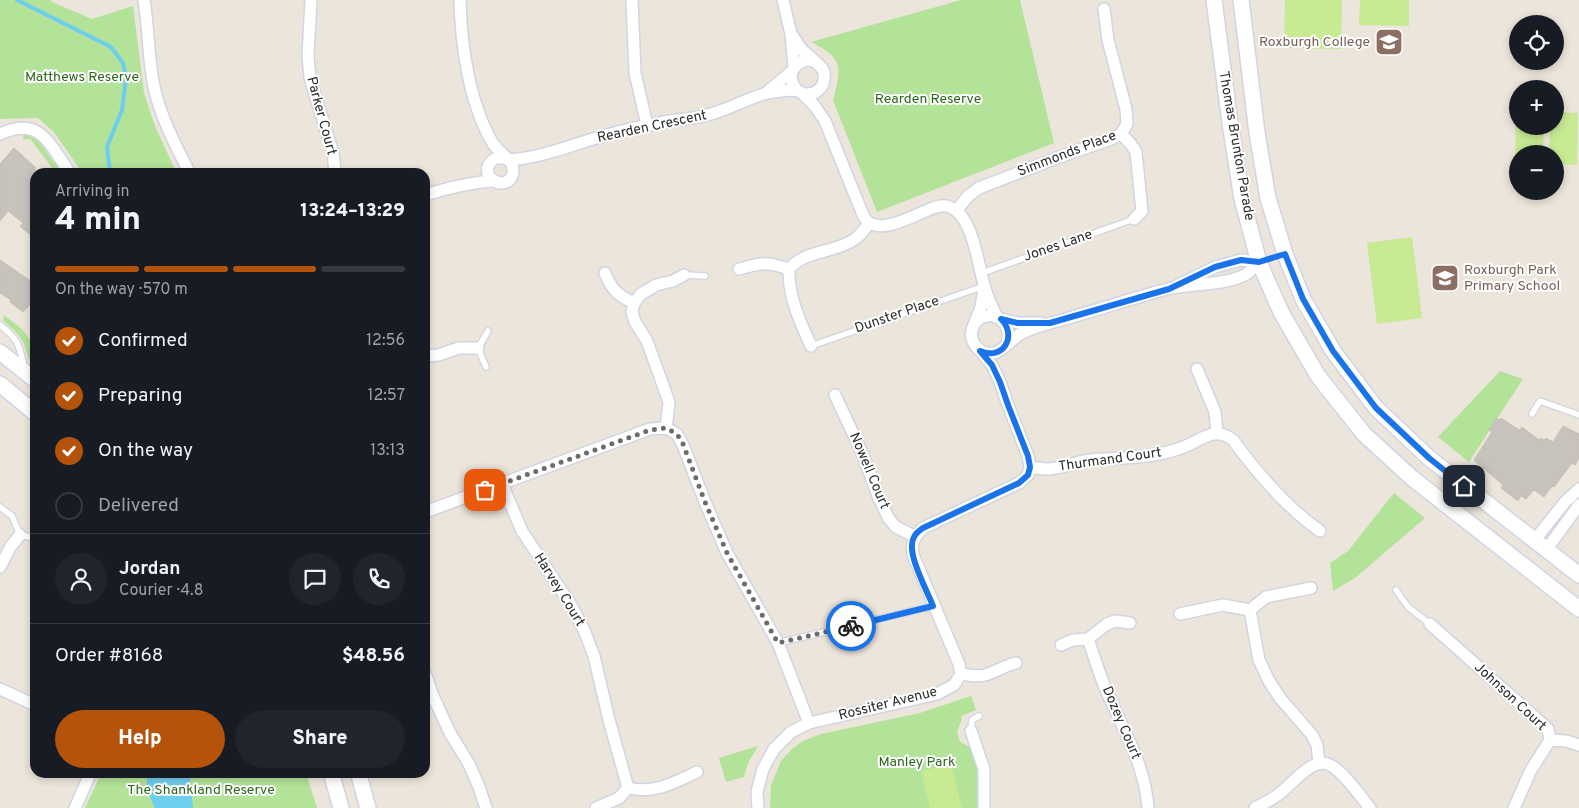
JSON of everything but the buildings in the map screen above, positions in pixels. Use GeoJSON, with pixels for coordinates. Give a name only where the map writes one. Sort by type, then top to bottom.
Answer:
{"type":"FeatureCollection","features":[{"type":"Feature","properties":{"kind":"street"},"geometry":{"type":"LineString","coordinates":[[144,0],[148,48],[155,91],[165,123],[187,168]]}},
{"type":"Feature","properties":{"kind":"street","name":"Parker Court"},"geometry":{"type":"LineString","coordinates":[[311,0],[308,56],[310,78],[333,153],[335,168]]}},
{"type":"Feature","properties":{"kind":"street"},"geometry":{"type":"LineString","coordinates":[[460,0],[462,44],[469,79],[488,136],[490,150],[489,175],[495,181]]}},
{"type":"Feature","properties":{"kind":"street"},"geometry":{"type":"LineString","coordinates":[[632,0],[634,74],[647,125]]}},
{"type":"Feature","properties":{"kind":"street"},"geometry":{"type":"LineString","coordinates":[[783,0],[791,34],[792,83],[814,105],[825,121],[862,215],[869,223],[880,227],[936,207],[948,206],[957,210],[963,218],[974,242],[984,286],[999,318],[1008,329],[1009,336],[1001,363],[1000,382]]}},
{"type":"Feature","properties":{"kind":"street","name":"Thomas Brunton Parade"},"geometry":{"type":"LineString","coordinates":[[1214,0],[1242,199],[1259,262],[1281,312],[1318,376],[1364,434],[1412,478],[1579,609]]}},
{"type":"Feature","properties":{"kind":"street","name":"Thomas Brunton Parade"},"geometry":{"type":"LineString","coordinates":[[1241,0],[1257,133],[1268,198],[1285,254],[1303,299],[1333,351],[1376,408],[1429,458],[1579,575]]}},
{"type":"Feature","properties":{"kind":"street","name":"Simmonds Place"},"geometry":{"type":"LineString","coordinates":[[957,210],[968,196],[979,188],[1121,134],[1127,124],[1126,109],[1108,40],[1104,9]]}},
{"type":"Feature","properties":{"kind":"street"},"geometry":{"type":"LineString","coordinates":[[791,34],[802,50],[821,66],[824,72],[822,100],[825,121]]}},
{"type":"Feature","properties":{"kind":"street"},"geometry":{"type":"LineString","coordinates":[[793,70],[797,64],[806,60],[816,62]]}},
{"type":"Feature","properties":{"kind":"street","name":"Rearden Crescent"},"geometry":{"type":"LineString","coordinates":[[764,94],[793,70]]}},
{"type":"Feature","properties":{"kind":"street"},"geometry":{"type":"LineString","coordinates":[[800,92],[815,93],[823,85]]}},
{"type":"Feature","properties":{"kind":"street","name":"Rearden Crescent"},"geometry":{"type":"LineString","coordinates":[[507,159],[539,156],[647,125],[710,114],[764,94],[800,92]]}},
{"type":"Feature","properties":{"kind":"street"},"geometry":{"type":"LineString","coordinates":[[0,134],[12,128],[33,129],[41,134],[66,168]]}},
{"type":"Feature","properties":{"kind":"street"},"geometry":{"type":"LineString","coordinates":[[1121,134],[1130,142],[1136,152],[1142,212],[1134,219]]}},
{"type":"Feature","properties":{"kind":"street"},"geometry":{"type":"LineString","coordinates":[[430,194],[460,185],[495,181],[504,182],[512,176],[512,165],[496,149],[488,136]]}},
{"type":"Feature","properties":{"kind":"street","name":"Rearden Crescent"},"geometry":{"type":"LineString","coordinates":[[512,176],[539,156]]}},
{"type":"Feature","properties":{"kind":"street"},"geometry":{"type":"LineString","coordinates":[[460,185],[479,174],[496,158],[507,159]]}},
{"type":"Feature","properties":{"kind":"street"},"geometry":{"type":"LineString","coordinates":[[811,346],[791,293],[790,269],[794,262],[803,257],[850,243],[859,236],[869,223]]}},
{"type":"Feature","properties":{"kind":"street"},"geometry":{"type":"LineString","coordinates":[[1241,260],[1253,239]]}},
{"type":"Feature","properties":{"kind":"street"},"geometry":{"type":"LineString","coordinates":[[1169,289],[1215,267],[1241,260],[1259,262],[1285,254]]}},
{"type":"Feature","properties":{"kind":"street"},"geometry":{"type":"LineString","coordinates":[[980,351],[990,354],[997,352],[1022,333],[1050,323],[1169,289],[1219,282],[1246,274],[1259,262]]}},
{"type":"Feature","properties":{"kind":"street"},"geometry":{"type":"LineString","coordinates":[[739,269],[764,263],[776,264],[790,269]]}},
{"type":"Feature","properties":{"kind":"street"},"geometry":{"type":"LineString","coordinates":[[605,274],[611,288],[621,297],[634,303]]}},
{"type":"Feature","properties":{"kind":"street"},"geometry":{"type":"LineString","coordinates":[[1246,274],[1268,282]]}},
{"type":"Feature","properties":{"kind":"street"},"geometry":{"type":"LineString","coordinates":[[666,428],[669,402],[647,341],[635,322],[632,312],[634,303],[642,294],[656,284],[673,281],[684,275]]}},
{"type":"Feature","properties":{"kind":"street"},"geometry":{"type":"LineString","coordinates":[[984,286],[981,307],[971,334],[972,341],[992,365],[1000,382],[1028,456],[1030,467],[1028,475],[1019,483],[923,528],[914,536],[912,555],[959,664],[960,674],[985,675],[1005,665],[1016,663]]}},
{"type":"Feature","properties":{"kind":"street"},"geometry":{"type":"LineString","coordinates":[[974,325],[978,320],[991,316],[1018,323],[1050,323]]}},
{"type":"Feature","properties":{"kind":"street"},"geometry":{"type":"LineString","coordinates":[[430,356],[459,348],[478,348]]}},
{"type":"Feature","properties":{"kind":"street"},"geometry":{"type":"LineString","coordinates":[[0,352],[30,376]]}},
{"type":"Feature","properties":{"kind":"street"},"geometry":{"type":"LineString","coordinates":[[1197,369],[1215,412],[1217,433],[1226,435],[1233,440],[1270,487],[1320,531]]}},
{"type":"Feature","properties":{"kind":"street"},"geometry":{"type":"LineString","coordinates":[[0,384],[30,408]]}},
{"type":"Feature","properties":{"kind":"street","name":"Nowell Court"},"geometry":{"type":"LineString","coordinates":[[835,395],[863,455],[889,520],[896,527],[914,536]]}},
{"type":"Feature","properties":{"kind":"street"},"geometry":{"type":"LineString","coordinates":[[430,510],[650,430],[666,428],[677,434],[683,444],[727,553],[778,643],[809,723]]}},
{"type":"Feature","properties":{"kind":"street","name":"Thurmand Court"},"geometry":{"type":"LineString","coordinates":[[1030,467],[1048,469],[1088,460],[1152,456],[1181,448],[1209,434],[1217,433]]}},
{"type":"Feature","properties":{"kind":"street","name":"Harvey Court"},"geometry":{"type":"LineString","coordinates":[[502,484],[522,531],[571,605],[584,630],[594,656],[628,788]]}},
{"type":"Feature","properties":{"kind":"street"},"geometry":{"type":"LineString","coordinates":[[1540,546],[1565,502],[1579,489]]}},
{"type":"Feature","properties":{"kind":"street"},"geometry":{"type":"LineString","coordinates":[[1524,566],[1540,546],[1579,506]]}},
{"type":"Feature","properties":{"kind":"street"},"geometry":{"type":"LineString","coordinates":[[0,567],[11,546],[20,535]]}},
{"type":"Feature","properties":{"kind":"street"},"geometry":{"type":"LineString","coordinates":[[1180,614],[1223,605],[1250,610],[1266,597],[1311,588]]}},
{"type":"Feature","properties":{"kind":"street"},"geometry":{"type":"LineString","coordinates":[[1250,610],[1259,660],[1280,698],[1312,735],[1317,745],[1319,763]]}},
{"type":"Feature","properties":{"kind":"street"},"geometry":{"type":"LineString","coordinates":[[1061,645],[1073,640],[1088,639],[1107,624],[1115,621],[1130,623]]}},
{"type":"Feature","properties":{"kind":"street","name":"Johnson Court"},"geometry":{"type":"LineString","coordinates":[[1430,624],[1548,729],[1550,740],[1531,770],[1514,808]]}},
{"type":"Feature","properties":{"kind":"street","name":"Dozey Court"},"geometry":{"type":"LineString","coordinates":[[1088,639],[1106,689],[1134,751],[1144,779],[1148,808]]}},
{"type":"Feature","properties":{"kind":"street","name":"Rossiter Avenue"},"geometry":{"type":"LineString","coordinates":[[758,808],[757,792],[763,769],[774,749],[791,732],[809,723],[937,694],[954,685],[960,674]]}},
{"type":"Feature","properties":{"kind":"street"},"geometry":{"type":"LineString","coordinates":[[430,685],[450,733],[469,764],[486,808]]}},
{"type":"Feature","properties":{"kind":"street"},"geometry":{"type":"LineString","coordinates":[[0,689],[30,703]]}},
{"type":"Feature","properties":{"kind":"street"},"geometry":{"type":"LineString","coordinates":[[971,731],[984,769],[984,808]]}},
{"type":"Feature","properties":{"kind":"street"},"geometry":{"type":"LineString","coordinates":[[1550,740],[1566,741],[1579,745]]}},
{"type":"Feature","properties":{"kind":"street"},"geometry":{"type":"LineString","coordinates":[[1255,808],[1279,794],[1310,767],[1319,763],[1329,764],[1339,771],[1370,808]]}},
{"type":"Feature","properties":{"kind":"street"},"geometry":{"type":"LineString","coordinates":[[596,808],[619,798],[628,788],[642,791],[662,788],[697,772]]}},
{"type":"Feature","properties":{"kind":"street"},"geometry":{"type":"LineString","coordinates":[[75,808],[88,778]]}},
{"type":"Feature","properties":{"kind":"street"},"geometry":{"type":"LineString","coordinates":[[332,778],[341,808]]}},
{"type":"Feature","properties":{"kind":"street"},"geometry":{"type":"LineString","coordinates":[[360,778],[368,808]]}},
{"type":"Feature","properties":{"kind":"lane","name":"Jones Lane"},"geometry":{"type":"LineString","coordinates":[[982,273],[1134,219]]}},
{"type":"Feature","properties":{"kind":"lane"},"geometry":{"type":"LineString","coordinates":[[684,275],[705,276]]}},
{"type":"Feature","properties":{"kind":"lane","name":"Dunster Place"},"geometry":{"type":"LineString","coordinates":[[811,346],[984,286]]}},
{"type":"Feature","properties":{"kind":"lane"},"geometry":{"type":"LineString","coordinates":[[0,325],[12,334],[19,345],[30,376]]}},
{"type":"Feature","properties":{"kind":"lane"},"geometry":{"type":"LineString","coordinates":[[486,367],[478,348],[488,331]]}},
{"type":"Feature","properties":{"kind":"lane"},"geometry":{"type":"LineString","coordinates":[[1532,414],[1540,401],[1579,415]]}},
{"type":"Feature","properties":{"kind":"lane"},"geometry":{"type":"LineString","coordinates":[[0,507],[12,516],[20,535],[30,537]]}},
{"type":"Feature","properties":{"kind":"lane"},"geometry":{"type":"LineString","coordinates":[[1396,590],[1408,607],[1430,624]]}},
{"type":"Feature","properties":{"kind":"lane"},"geometry":{"type":"LineString","coordinates":[[778,643],[933,606]]}},
{"type":"Feature","properties":{"kind":"lane"},"geometry":{"type":"LineString","coordinates":[[971,731],[972,720],[979,716]]}},
{"type":"Feature","properties":{"kind":"green space","name":"Matthews Reserve"},"geometry":{"type":"Polygon","coordinates":[[[0,0],[51,0],[92,19],[133,6],[144,93],[155,126],[174,168],[79,168],[53,131],[38,118],[0,119],[0,0]]]}},
{"type":"Feature","properties":{"kind":"green space","name":"Rearden Reserve"},"geometry":{"type":"Polygon","coordinates":[[[961,0],[1020,0],[1054,143],[877,212],[833,100],[838,79],[837,64],[829,53],[811,42],[961,0]]]}},
{"type":"Feature","properties":{"kind":"green space"},"geometry":{"type":"Polygon","coordinates":[[[1285,0],[1342,0],[1341,49],[1284,48],[1285,0]]]}},
{"type":"Feature","properties":{"kind":"green space"},"geometry":{"type":"Polygon","coordinates":[[[1360,0],[1409,0],[1409,26],[1359,25],[1360,0]]]}},
{"type":"Feature","properties":{"kind":"green space"},"geometry":{"type":"Polygon","coordinates":[[[1564,112],[1578,113],[1577,165],[1564,164],[1564,145],[1549,145],[1550,135],[1564,135],[1564,112]]]}},
{"type":"Feature","properties":{"kind":"green space"},"geometry":{"type":"Polygon","coordinates":[[[24,134],[38,140],[58,168],[52,168],[30,139],[23,139],[24,134]]]}},
{"type":"Feature","properties":{"kind":"green space"},"geometry":{"type":"Polygon","coordinates":[[[1516,135],[1544,135],[1543,145],[1515,145],[1516,135]]]}},
{"type":"Feature","properties":{"kind":"green space"},"geometry":{"type":"Polygon","coordinates":[[[1412,237],[1422,318],[1377,324],[1367,243],[1412,237]]]}},
{"type":"Feature","properties":{"kind":"green space"},"geometry":{"type":"Polygon","coordinates":[[[4,315],[22,329],[30,340],[30,362],[22,340],[3,320],[4,315]]]}},
{"type":"Feature","properties":{"kind":"green space"},"geometry":{"type":"Polygon","coordinates":[[[1500,371],[1523,379],[1469,462],[1438,437],[1500,371]]]}},
{"type":"Feature","properties":{"kind":"green space"},"geometry":{"type":"Polygon","coordinates":[[[1394,493],[1425,518],[1355,578],[1333,591],[1330,563],[1348,551],[1394,493]]]}},
{"type":"Feature","properties":{"kind":"green space","name":"Manley Park"},"geometry":{"type":"Polygon","coordinates":[[[971,696],[976,710],[961,716],[962,719],[957,731],[960,742],[972,748],[979,773],[979,808],[770,808],[771,785],[781,761],[803,741],[821,734],[920,713],[971,696]]]}},
{"type":"Feature","properties":{"kind":"green space"},"geometry":{"type":"Polygon","coordinates":[[[758,746],[748,763],[744,777],[726,782],[719,758],[758,746]]]}},
{"type":"Feature","properties":{"kind":"green space"},"geometry":{"type":"Polygon","coordinates":[[[951,764],[962,808],[930,808],[921,771],[951,764]]]}},
{"type":"Feature","properties":{"kind":"green space","name":"The Shankland Reserve"},"geometry":{"type":"Polygon","coordinates":[[[99,778],[308,778],[317,808],[85,808],[99,778]]]}},
{"type":"Feature","properties":{"kind":"water"},"geometry":{"type":"Polygon","coordinates":[[[147,778],[191,778],[193,808],[155,808],[147,786],[147,778]]]}},
{"type":"Feature","properties":{"kind":"waterway"},"geometry":{"type":"LineString","coordinates":[[17,0],[111,47],[123,63],[126,78],[122,110],[107,147],[110,168]]}},
{"type":"Feature","properties":{"kind":"way so far"},"geometry":{"type":"LineString","coordinates":[[485,490],[650,430],[666,428],[677,434],[683,444],[727,553],[778,643],[851,626]]}},
{"type":"Feature","properties":{"kind":"place","name":"Roxburgh College"},"geometry":{"type":"Point","coordinates":[1389,42]}},
{"type":"Feature","properties":{"kind":"place","name":"Roxburgh Park Primary School"},"geometry":{"type":"Point","coordinates":[1445,278]}},
{"type":"Feature","properties":{"kind":"route"},"geometry":{"type":"LineString","coordinates":[[851,626],[933,606],[912,555],[914,536],[923,528],[1019,483],[1028,475],[1030,467],[1028,456],[1000,382],[992,365],[980,351],[990,354],[997,352],[1007,344],[1008,329],[1001,319],[1018,323],[1050,323],[1169,289],[1215,267],[1241,260],[1259,262],[1285,254],[1303,299],[1333,351],[1376,408],[1429,458],[1464,486]]}}]}
